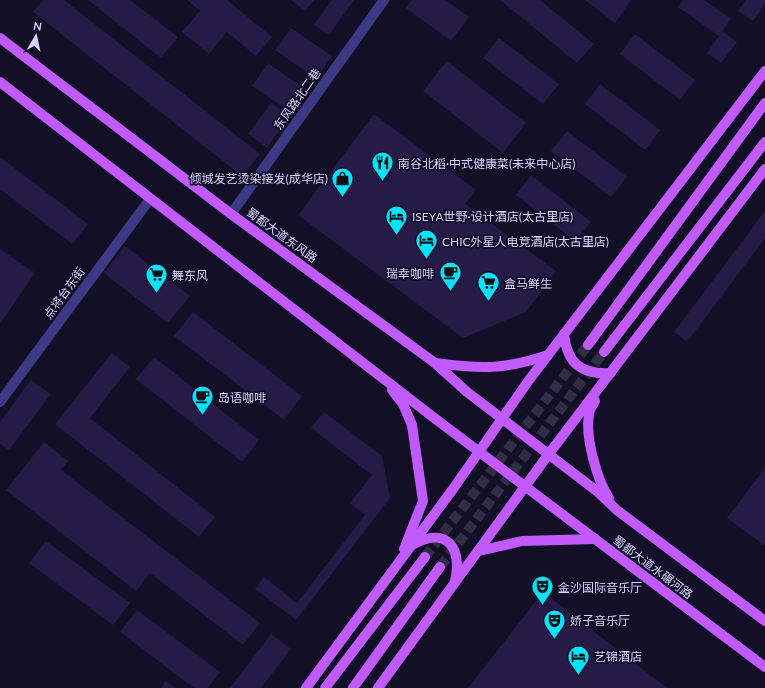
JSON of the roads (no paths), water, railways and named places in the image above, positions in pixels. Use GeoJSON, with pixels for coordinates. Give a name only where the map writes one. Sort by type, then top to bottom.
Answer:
{"type":"FeatureCollection","features":[{"type":"Feature","properties":{"kind":"main road","name":"蜀都大道东风路"},"geometry":{"type":"LineString","coordinates":[[0,38],[231,214],[435,363],[467,392],[548,455]]}},
{"type":"Feature","properties":{"kind":"main road"},"geometry":{"type":"LineString","coordinates":[[306,688],[412,545],[501,418],[765,71]]}},
{"type":"Feature","properties":{"kind":"main road"},"geometry":{"type":"LineString","coordinates":[[0,82],[150,199],[526,486]]}},
{"type":"Feature","properties":{"kind":"main road"},"geometry":{"type":"LineString","coordinates":[[588,344],[765,103]]}},
{"type":"Feature","properties":{"kind":"main road"},"geometry":{"type":"LineString","coordinates":[[604,352],[765,142]]}},
{"type":"Feature","properties":{"kind":"main road"},"geometry":{"type":"LineString","coordinates":[[378,688],[548,455],[765,169]]}},
{"type":"Feature","properties":{"kind":"main road"},"geometry":{"type":"LineString","coordinates":[[564,334],[566,349],[570,357],[582,368],[597,374],[611,373]]}},
{"type":"Feature","properties":{"kind":"main road"},"geometry":{"type":"LineString","coordinates":[[435,363],[488,369],[524,364],[548,355]]}},
{"type":"Feature","properties":{"kind":"main road"},"geometry":{"type":"LineString","coordinates":[[379,374],[403,404],[412,425],[423,501],[399,561]]}},
{"type":"Feature","properties":{"kind":"main road"},"geometry":{"type":"LineString","coordinates":[[604,381],[589,414],[590,441],[601,486],[618,511]]}},
{"type":"Feature","properties":{"kind":"main road","name":"蜀都大道水碾河路"},"geometry":{"type":"LineString","coordinates":[[548,455],[598,492],[618,511],[765,621]]}},
{"type":"Feature","properties":{"kind":"main road","name":"蜀都大道水碾河路"},"geometry":{"type":"LineString","coordinates":[[526,486],[765,667]]}},
{"type":"Feature","properties":{"kind":"main road"},"geometry":{"type":"LineString","coordinates":[[412,545],[424,538],[435,537],[442,538],[449,544],[455,551],[458,560],[455,583]]}},
{"type":"Feature","properties":{"kind":"main road"},"geometry":{"type":"LineString","coordinates":[[479,551],[522,541],[595,539]]}},
{"type":"Feature","properties":{"kind":"main road"},"geometry":{"type":"LineString","coordinates":[[326,688],[425,556]]}},
{"type":"Feature","properties":{"kind":"main road"},"geometry":{"type":"LineString","coordinates":[[353,688],[440,567]]}},
{"type":"Feature","properties":{"kind":"street","name":"东风路北二巷"},"geometry":{"type":"LineString","coordinates":[[231,214],[384,0]]}},
{"type":"Feature","properties":{"kind":"street","name":"点将台东街"},"geometry":{"type":"LineString","coordinates":[[0,402],[150,199]]}},
{"type":"Feature","properties":{"kind":"tunnel"},"geometry":{"type":"LineString","coordinates":[[425,557],[588,345]]}},
{"type":"Feature","properties":{"kind":"tunnel"},"geometry":{"type":"LineString","coordinates":[[440,567],[604,352]]}},
{"type":"Feature","properties":{"kind":"place","name":"南谷北稻·中式健康菜(未来中心店)"},"geometry":{"type":"Point","coordinates":[382,182]}},
{"type":"Feature","properties":{"kind":"place","name":"倾城发艺烫染接发(成华店)"},"geometry":{"type":"Point","coordinates":[343,198]}},
{"type":"Feature","properties":{"kind":"place","name":"ISEYA世野·设计酒店(太古里店)"},"geometry":{"type":"Point","coordinates":[396,236]}},
{"type":"Feature","properties":{"kind":"place","name":"CHIC外星人电竞酒店(太古里店)"},"geometry":{"type":"Point","coordinates":[426,260]}},
{"type":"Feature","properties":{"kind":"place","name":"瑞幸咖啡"},"geometry":{"type":"Point","coordinates":[450,292]}},
{"type":"Feature","properties":{"kind":"place","name":"舞东风"},"geometry":{"type":"Point","coordinates":[156,294]}},
{"type":"Feature","properties":{"kind":"place","name":"盒马鲜生"},"geometry":{"type":"Point","coordinates":[489,302]}},
{"type":"Feature","properties":{"kind":"place","name":"岛语咖啡"},"geometry":{"type":"Point","coordinates":[202,416]}},
{"type":"Feature","properties":{"kind":"place","name":"金沙国际音乐厅"},"geometry":{"type":"Point","coordinates":[542,606]}},
{"type":"Feature","properties":{"kind":"place","name":"娇子音乐厅"},"geometry":{"type":"Point","coordinates":[555,640]}},
{"type":"Feature","properties":{"kind":"place","name":"艺锦酒店"},"geometry":{"type":"Point","coordinates":[578,676]}}]}
